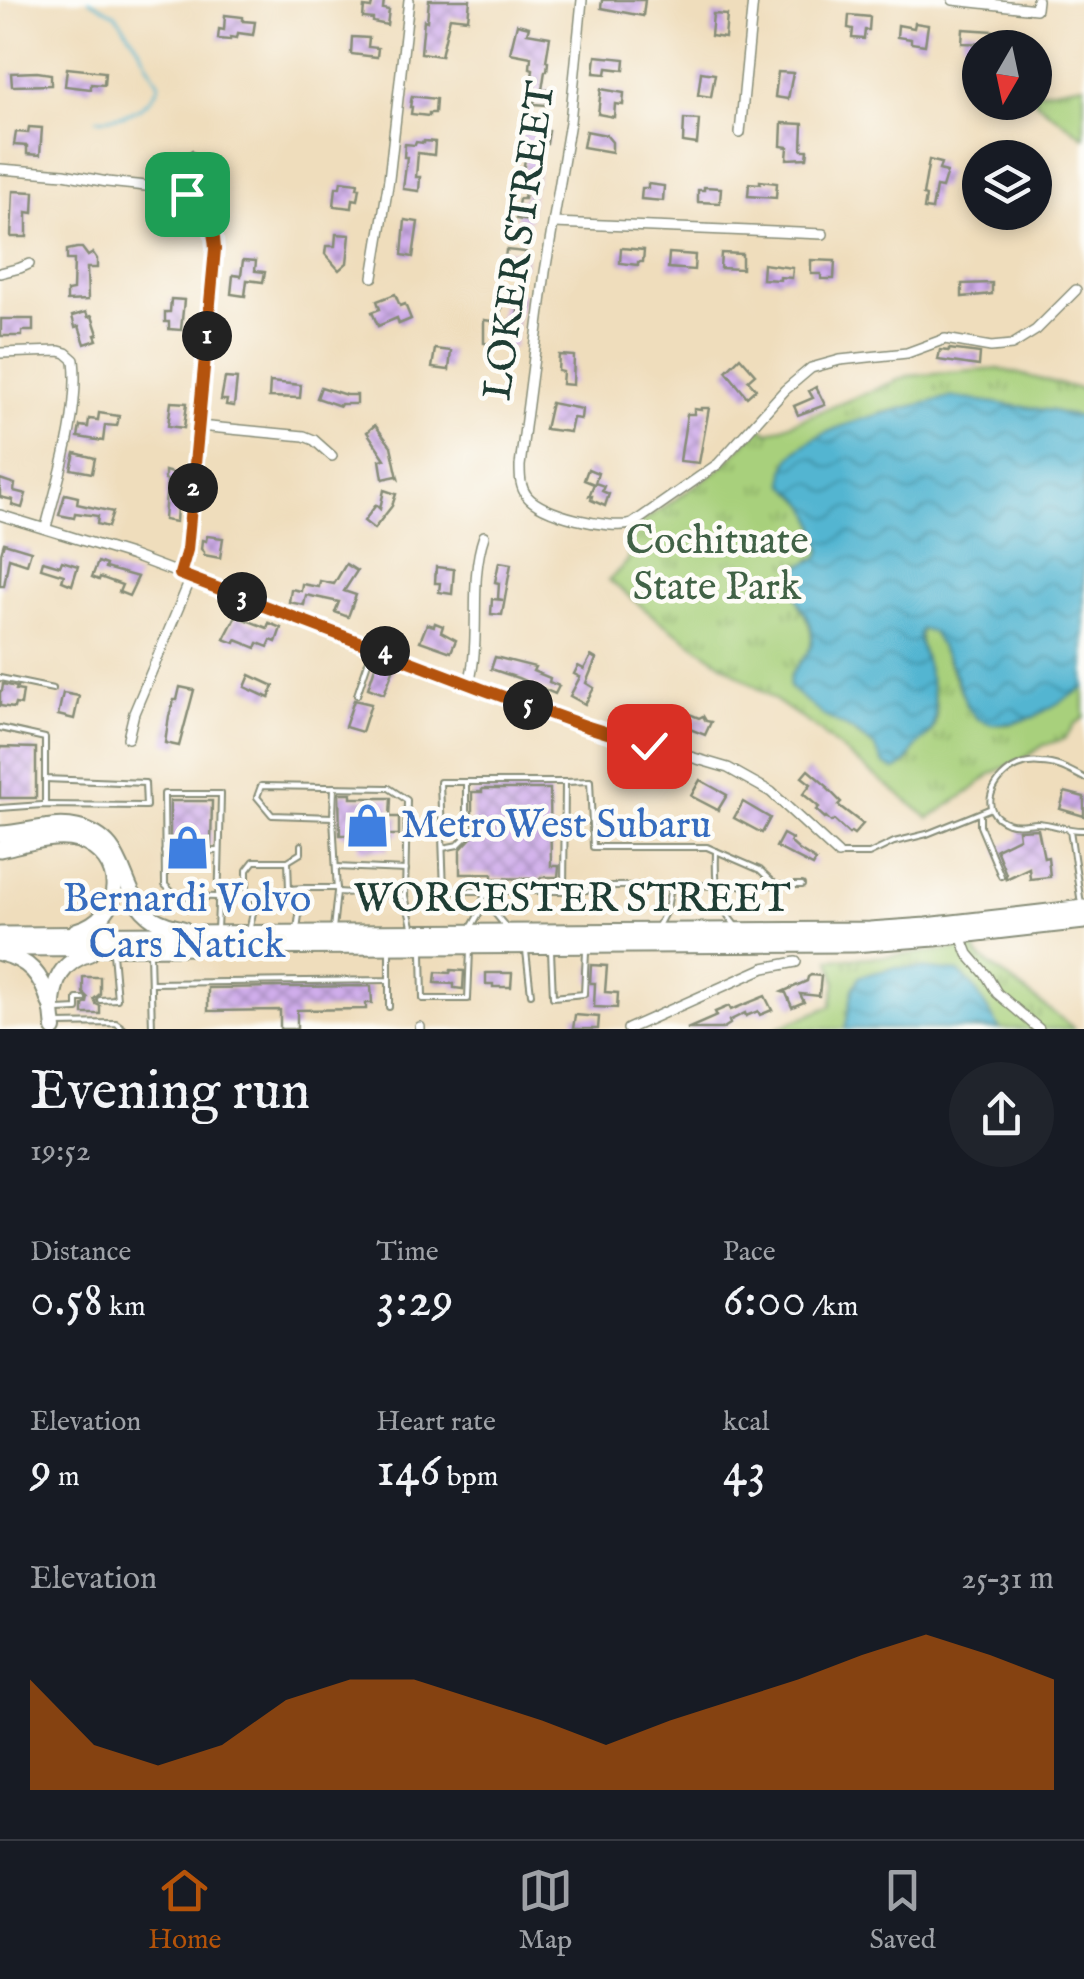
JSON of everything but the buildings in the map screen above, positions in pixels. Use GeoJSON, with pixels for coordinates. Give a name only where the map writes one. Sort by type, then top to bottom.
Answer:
{"type":"FeatureCollection","features":[{"type":"Feature","properties":{"kind":"highway"},"geometry":{"type":"LineString","coordinates":[[0,834],[62,827],[89,832],[105,842],[117,857],[131,894],[147,914],[171,926],[216,934]]}},
{"type":"Feature","properties":{"kind":"highway"},"geometry":{"type":"LineString","coordinates":[[0,849],[70,838],[91,846],[107,863],[114,891],[104,916],[83,929],[46,935]]}},
{"type":"Feature","properties":{"kind":"highway","name":"WORCESTER STREET"},"geometry":{"type":"LineString","coordinates":[[468,940],[514,932],[908,928],[1083,913]]}},
{"type":"Feature","properties":{"kind":"highway","name":"WORCESTER STREET"},"geometry":{"type":"LineString","coordinates":[[0,934],[332,934],[526,946],[836,944],[961,936],[1083,913]]}},
{"type":"Feature","properties":{"kind":"highway","name":"WORCESTER STREET"},"geometry":{"type":"LineString","coordinates":[[0,951],[389,947],[420,940]]}},
{"type":"Feature","properties":{"kind":"highway"},"geometry":{"type":"LineString","coordinates":[[53,1021],[56,981],[64,966],[84,954],[113,948]]}},
{"type":"Feature","properties":{"kind":"highway"},"geometry":{"type":"LineString","coordinates":[[0,951],[36,971],[46,990],[53,1021]]}},
{"type":"Feature","properties":{"kind":"street"},"geometry":{"type":"LineString","coordinates":[[374,278],[408,0]]}},
{"type":"Feature","properties":{"kind":"street","name":"LOKER STREET"},"geometry":{"type":"LineString","coordinates":[[582,0],[572,106],[520,471],[523,491],[538,505],[605,526],[632,524],[718,464],[785,390],[812,368],[840,360],[906,353],[946,339],[992,347],[1012,345],[1036,330],[1076,290]]}},
{"type":"Feature","properties":{"kind":"street"},"geometry":{"type":"LineString","coordinates":[[740,133],[753,0]]}},
{"type":"Feature","properties":{"kind":"street"},"geometry":{"type":"LineString","coordinates":[[953,0],[1036,4]]}},
{"type":"Feature","properties":{"kind":"street"},"geometry":{"type":"LineString","coordinates":[[0,169],[175,189],[196,199],[208,216],[215,238],[215,262],[187,550],[180,574]]}},
{"type":"Feature","properties":{"kind":"street"},"geometry":{"type":"LineString","coordinates":[[554,222],[823,234]]}},
{"type":"Feature","properties":{"kind":"street"},"geometry":{"type":"LineString","coordinates":[[0,273],[29,264]]}},
{"type":"Feature","properties":{"kind":"street"},"geometry":{"type":"LineString","coordinates":[[0,353],[59,351],[74,360],[70,425],[46,528]]}},
{"type":"Feature","properties":{"kind":"street"},"geometry":{"type":"LineString","coordinates":[[199,426],[304,436],[332,456]]}},
{"type":"Feature","properties":{"kind":"street"},"geometry":{"type":"LineString","coordinates":[[0,514],[180,574],[600,732],[740,773],[776,796],[838,854]]}},
{"type":"Feature","properties":{"kind":"street"},"geometry":{"type":"LineString","coordinates":[[469,684],[476,654],[477,577],[484,536]]}},
{"type":"Feature","properties":{"kind":"street"},"geometry":{"type":"LineString","coordinates":[[128,738],[134,713],[191,578]]}},
{"type":"Feature","properties":{"kind":"street"},"geometry":{"type":"LineString","coordinates":[[961,936],[968,954],[988,976],[996,993],[1039,1029]]}},
{"type":"Feature","properties":{"kind":"street"},"geometry":{"type":"LineString","coordinates":[[628,1029],[764,968],[796,962]]}},
{"type":"Feature","properties":{"kind":"lane"},"geometry":{"type":"LineString","coordinates":[[357,695],[374,646]]}},
{"type":"Feature","properties":{"kind":"lane"},"geometry":{"type":"LineString","coordinates":[[0,678],[53,689]]}},
{"type":"Feature","properties":{"kind":"lane"},"geometry":{"type":"LineString","coordinates":[[0,728],[45,738],[44,805]]}},
{"type":"Feature","properties":{"kind":"lane"},"geometry":{"type":"LineString","coordinates":[[1084,778],[1053,764],[1025,764],[1013,768],[998,783],[990,808],[1011,825],[1040,823],[1084,830]]}},
{"type":"Feature","properties":{"kind":"lane"},"geometry":{"type":"LineString","coordinates":[[0,808],[146,806],[145,783],[46,779]]}},
{"type":"Feature","properties":{"kind":"lane"},"geometry":{"type":"LineString","coordinates":[[776,885],[760,870],[716,851],[693,846],[594,847],[590,781],[440,782],[444,890],[802,885]]}},
{"type":"Feature","properties":{"kind":"lane"},"geometry":{"type":"LineString","coordinates":[[443,848],[466,837],[466,782]]}},
{"type":"Feature","properties":{"kind":"lane"},"geometry":{"type":"LineString","coordinates":[[564,891],[565,782]]}},
{"type":"Feature","properties":{"kind":"lane"},"geometry":{"type":"LineString","coordinates":[[333,817],[272,815],[258,796],[261,786],[389,788],[407,800],[405,896],[409,919],[420,940],[423,999],[468,999],[468,940],[485,891]]}},
{"type":"Feature","properties":{"kind":"lane"},"geometry":{"type":"LineString","coordinates":[[332,934],[337,890],[334,787]]}},
{"type":"Feature","properties":{"kind":"lane"},"geometry":{"type":"LineString","coordinates":[[216,934],[218,897],[220,851],[221,794],[164,794],[164,885],[176,896],[218,897]]}},
{"type":"Feature","properties":{"kind":"lane"},"geometry":{"type":"LineString","coordinates":[[838,854],[869,854],[990,808]]}},
{"type":"Feature","properties":{"kind":"lane"},"geometry":{"type":"LineString","coordinates":[[981,814],[980,826],[1001,876]]}},
{"type":"Feature","properties":{"kind":"lane"},"geometry":{"type":"LineString","coordinates":[[1070,830],[1083,913]]}},
{"type":"Feature","properties":{"kind":"lane"},"geometry":{"type":"LineString","coordinates":[[301,845],[300,852],[288,861],[254,861],[247,870],[247,898],[280,897],[289,889],[303,888],[405,896]]}},
{"type":"Feature","properties":{"kind":"lane"},"geometry":{"type":"LineString","coordinates":[[164,852],[220,851]]}},
{"type":"Feature","properties":{"kind":"lane"},"geometry":{"type":"LineString","coordinates":[[716,851],[715,886],[729,918],[742,931]]}},
{"type":"Feature","properties":{"kind":"lane"},"geometry":{"type":"LineString","coordinates":[[288,861],[289,889]]}},
{"type":"Feature","properties":{"kind":"lane"},"geometry":{"type":"LineString","coordinates":[[336,867],[406,870]]}},
{"type":"Feature","properties":{"kind":"lane"},"geometry":{"type":"LineString","coordinates":[[654,932],[667,908],[671,886]]}},
{"type":"Feature","properties":{"kind":"lane"},"geometry":{"type":"LineString","coordinates":[[296,934],[303,888]]}},
{"type":"Feature","properties":{"kind":"lane"},"geometry":{"type":"LineString","coordinates":[[485,891],[494,914],[514,932]]}},
{"type":"Feature","properties":{"kind":"lane"},"geometry":{"type":"LineString","coordinates":[[250,934],[256,898]]}},
{"type":"Feature","properties":{"kind":"lane"},"geometry":{"type":"LineString","coordinates":[[526,946],[530,994]]}},
{"type":"Feature","properties":{"kind":"lane"},"geometry":{"type":"LineString","coordinates":[[550,946],[553,997],[584,994],[586,946]]}},
{"type":"Feature","properties":{"kind":"lane"},"geometry":{"type":"LineString","coordinates":[[389,947],[389,1008]]}},
{"type":"Feature","properties":{"kind":"lane"},"geometry":{"type":"LineString","coordinates":[[100,1000],[117,1000],[113,948]]}},
{"type":"Feature","properties":{"kind":"lane"},"geometry":{"type":"LineString","coordinates":[[150,948],[152,1029]]}},
{"type":"Feature","properties":{"kind":"lane"},"geometry":{"type":"LineString","coordinates":[[151,983],[389,980]]}},
{"type":"Feature","properties":{"kind":"lane"},"geometry":{"type":"LineString","coordinates":[[53,1021],[77,1009],[77,1000],[83,1000]]}},
{"type":"Feature","properties":{"kind":"lane"},"geometry":{"type":"LineString","coordinates":[[53,1021],[116,1023],[124,1029]]}},
{"type":"Feature","properties":{"kind":"green space"},"geometry":{"type":"Polygon","coordinates":[[[1084,84],[1084,137],[1052,113],[1052,89],[1084,84]]]}},
{"type":"Feature","properties":{"kind":"green space","name":"Cochituate State Park"},"geometry":{"type":"Polygon","coordinates":[[[999,369],[1084,390],[1084,418],[952,397],[882,413],[821,435],[797,450],[785,484],[811,512],[822,550],[818,558],[811,559],[799,605],[812,641],[806,657],[791,673],[790,688],[874,746],[884,764],[906,764],[935,721],[921,629],[932,632],[967,704],[992,724],[1011,724],[1036,715],[1084,688],[1084,718],[1064,739],[1044,745],[991,774],[929,818],[823,733],[657,619],[609,580],[628,561],[631,530],[721,468],[761,427],[768,433],[908,376],[999,369]]]}},
{"type":"Feature","properties":{"kind":"green space"},"geometry":{"type":"Polygon","coordinates":[[[976,947],[977,955],[1075,1029],[775,1029],[831,1006],[836,983],[830,959],[976,947]]]}},
{"type":"Feature","properties":{"kind":"water"},"geometry":{"type":"Polygon","coordinates":[[[952,397],[1084,418],[1084,688],[1034,717],[992,724],[978,719],[968,708],[951,665],[932,632],[921,629],[919,640],[931,684],[934,720],[929,734],[895,770],[884,764],[874,746],[824,716],[790,688],[791,675],[812,641],[809,621],[797,599],[796,579],[800,566],[818,558],[822,550],[808,507],[785,484],[785,470],[799,449],[838,428],[952,397]]]}},
{"type":"Feature","properties":{"kind":"water"},"geometry":{"type":"Polygon","coordinates":[[[894,968],[958,972],[971,983],[1000,1029],[845,1029],[853,989],[860,976],[894,968]]]}},
{"type":"Feature","properties":{"kind":"waterway"},"geometry":{"type":"LineString","coordinates":[[89,0],[115,14],[159,84],[142,107],[117,117],[97,119]]}},
{"type":"Feature","properties":{"kind":"place","name":"MetroWest Subaru"},"geometry":{"type":"Point","coordinates":[368,826]}},
{"type":"Feature","properties":{"kind":"place","name":"Bernardi Volvo Cars Natick"},"geometry":{"type":"Point","coordinates":[187,847]}},
{"type":"Feature","properties":{"kind":"route"},"geometry":{"type":"LineString","coordinates":[[187,194],[203,207],[212,226],[215,249],[187,550],[180,574],[482,689],[649,746]]}}]}
